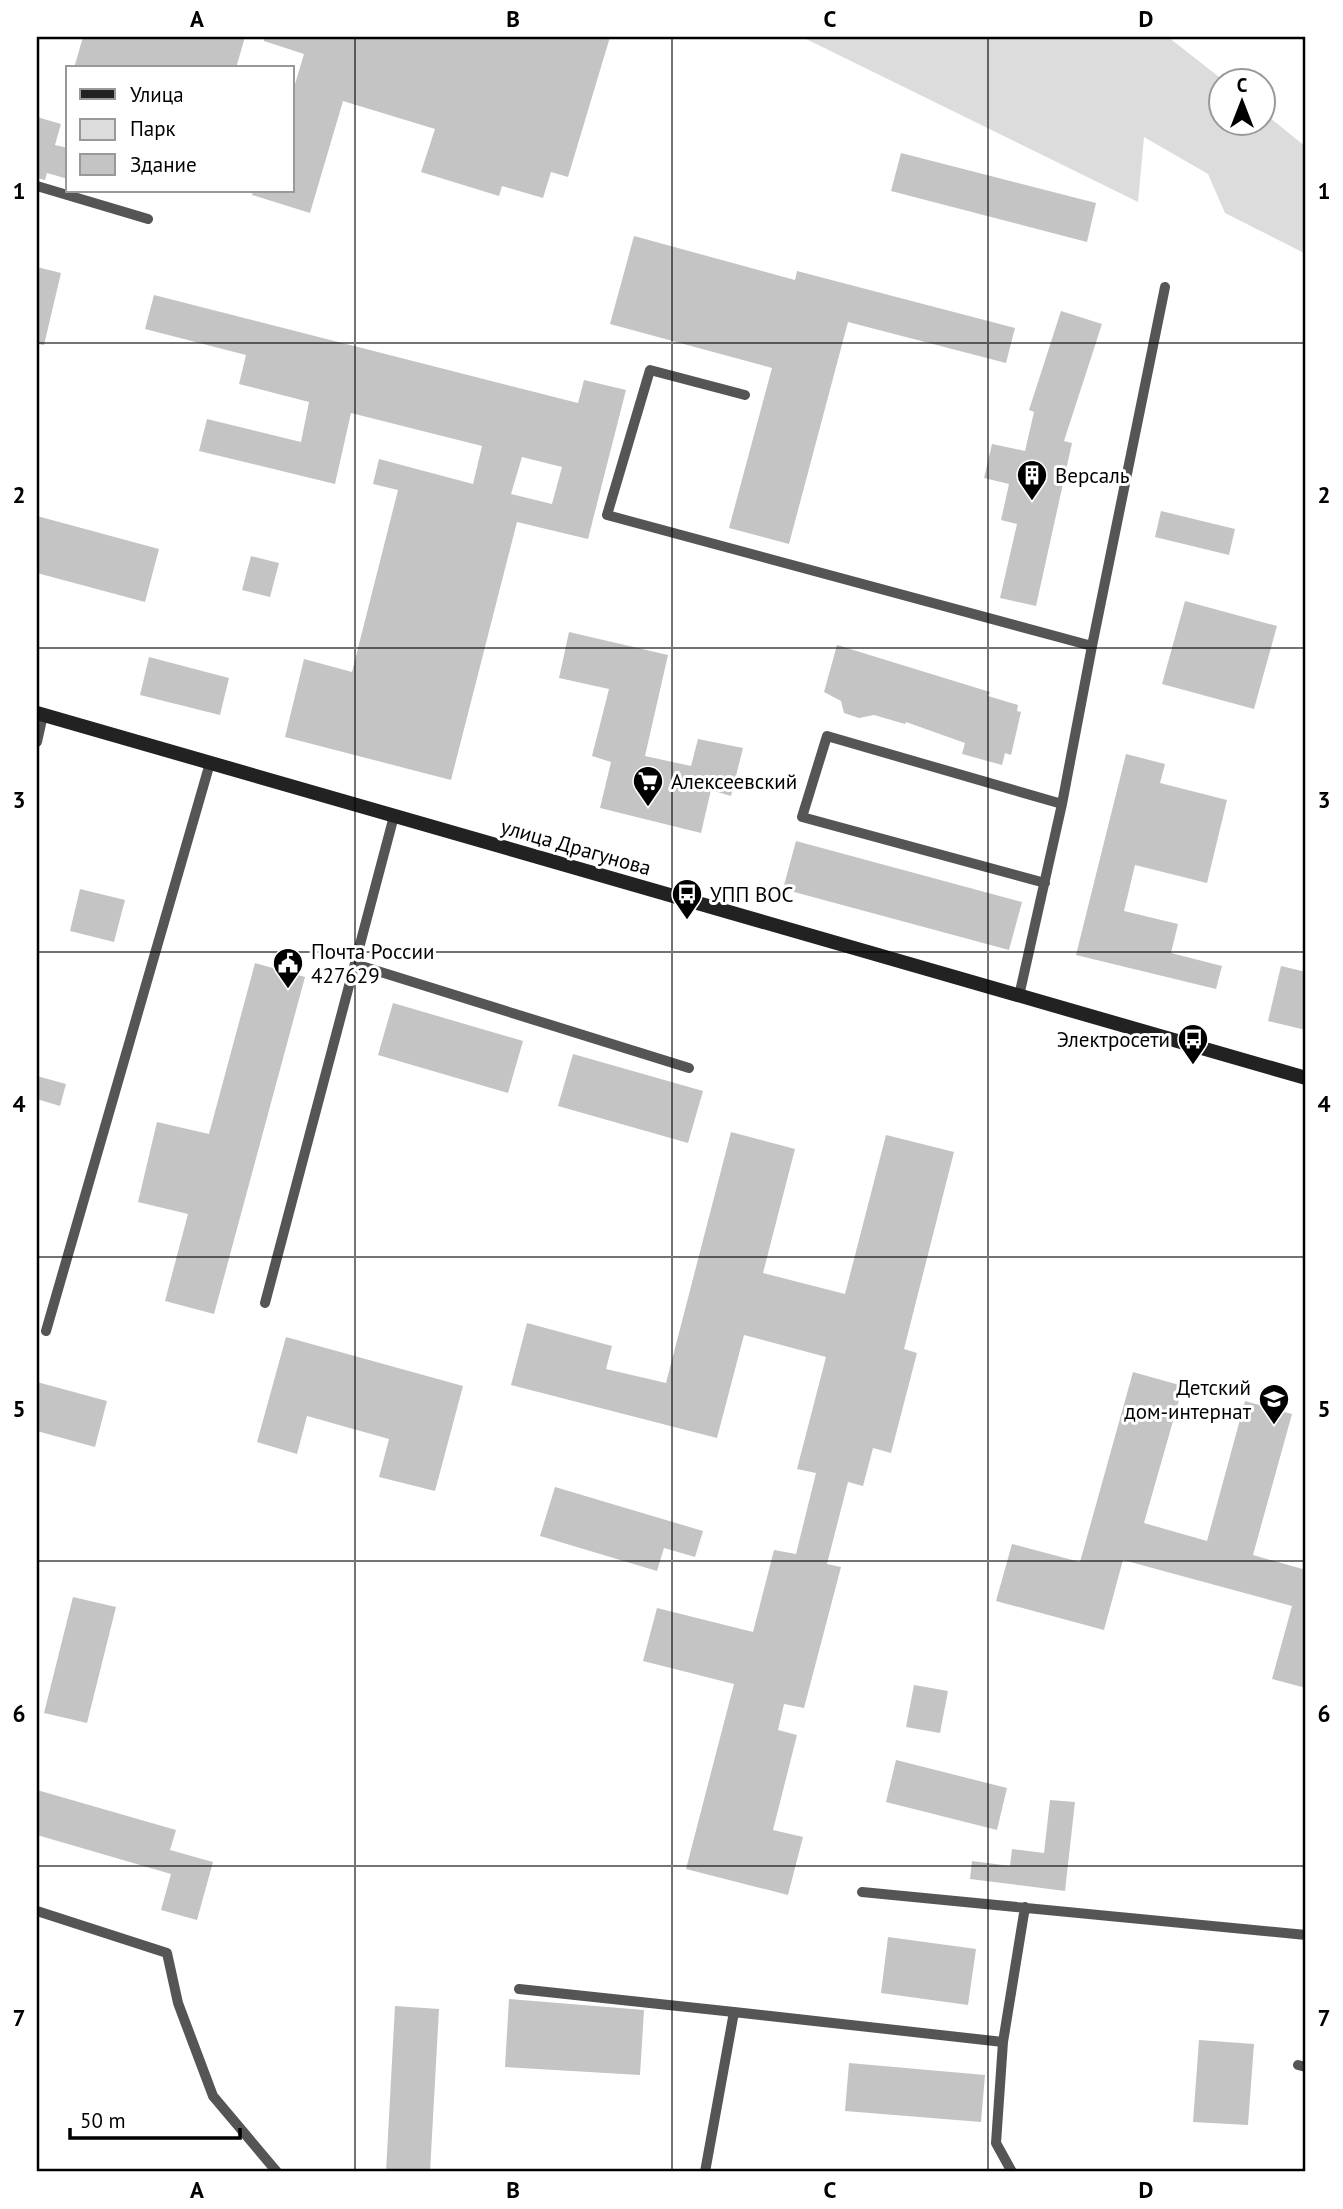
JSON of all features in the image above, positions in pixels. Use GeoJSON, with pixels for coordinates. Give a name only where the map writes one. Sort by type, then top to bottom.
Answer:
{"type":"FeatureCollection","features":[{"type":"Feature","properties":{"kind":"main road","name":"улица Драгунова"},"geometry":{"type":"LineString","coordinates":[[40,714],[1306,1078]]}},
{"type":"Feature","properties":{"kind":"lane"},"geometry":{"type":"LineString","coordinates":[[37,186],[148,219]]}},
{"type":"Feature","properties":{"kind":"lane"},"geometry":{"type":"LineString","coordinates":[[1019,996],[1062,804],[1165,288]]}},
{"type":"Feature","properties":{"kind":"lane"},"geometry":{"type":"LineString","coordinates":[[745,395],[650,370],[607,514],[1092,646]]}},
{"type":"Feature","properties":{"kind":"lane"},"geometry":{"type":"LineString","coordinates":[[37,741],[40,714]]}},
{"type":"Feature","properties":{"kind":"lane"},"geometry":{"type":"LineString","coordinates":[[1045,883],[802,817],[827,736],[1062,804]]}},
{"type":"Feature","properties":{"kind":"lane"},"geometry":{"type":"LineString","coordinates":[[46,1331],[210,763]]}},
{"type":"Feature","properties":{"kind":"lane"},"geometry":{"type":"LineString","coordinates":[[265,1303],[394,816]]}},
{"type":"Feature","properties":{"kind":"lane"},"geometry":{"type":"LineString","coordinates":[[355,964],[689,1068]]}},
{"type":"Feature","properties":{"kind":"lane"},"geometry":{"type":"LineString","coordinates":[[862,1892],[1306,1935]]}},
{"type":"Feature","properties":{"kind":"lane"},"geometry":{"type":"LineString","coordinates":[[1012,2172],[996,2143],[1003,2042],[1025,1908]]}},
{"type":"Feature","properties":{"kind":"lane"},"geometry":{"type":"LineString","coordinates":[[37,1910],[167,1953],[178,2003],[213,2096],[277,2172]]}},
{"type":"Feature","properties":{"kind":"lane"},"geometry":{"type":"LineString","coordinates":[[519,1989],[1003,2042]]}},
{"type":"Feature","properties":{"kind":"lane"},"geometry":{"type":"LineString","coordinates":[[705,2172],[734,2012]]}},
{"type":"Feature","properties":{"kind":"green space"},"geometry":{"type":"Polygon","coordinates":[[[802,37],[1168,37],[1206,67],[1206,136],[1276,136],[1276,123],[1306,147],[1306,254],[1225,213],[1208,174],[1144,137],[1138,202],[802,37]]]}},
{"type":"Feature","properties":{"kind":"building"},"geometry":{"type":"Polygon","coordinates":[[[83,37],[245,37],[237,66],[75,66],[83,37]]]}},
{"type":"Feature","properties":{"kind":"building"},"geometry":{"type":"Polygon","coordinates":[[[264,37],[610,37],[568,177],[551,172],[543,198],[502,186],[499,196],[421,172],[435,129],[343,101],[310,213],[252,195],[253,192],[294,192],[294,87],[304,54],[264,41],[264,37]]]}},
{"type":"Feature","properties":{"kind":"building"},"geometry":{"type":"Polygon","coordinates":[[[37,117],[61,124],[55,145],[66,148],[66,178],[47,173],[45,180],[37,178],[37,117]]]}},
{"type":"Feature","properties":{"kind":"building"},"geometry":{"type":"Polygon","coordinates":[[[901,153],[1096,203],[1087,242],[891,191],[901,153]]]}},
{"type":"Feature","properties":{"kind":"building"},"geometry":{"type":"Polygon","coordinates":[[[634,236],[795,280],[797,271],[1015,328],[1006,363],[848,322],[789,544],[729,528],[772,368],[610,324],[634,236]]]}},
{"type":"Feature","properties":{"kind":"building"},"geometry":{"type":"Polygon","coordinates":[[[37,267],[61,273],[44,345],[37,344],[37,267]]]}},
{"type":"Feature","properties":{"kind":"building"},"geometry":{"type":"Polygon","coordinates":[[[154,295],[578,403],[584,380],[626,390],[588,539],[517,522],[451,780],[285,737],[304,659],[352,672],[398,490],[373,484],[379,459],[473,484],[482,446],[351,413],[335,484],[199,451],[207,419],[301,442],[309,402],[239,384],[246,355],[145,329],[154,295]],[[522,457],[511,494],[552,504],[562,467],[522,457]]]}},
{"type":"Feature","properties":{"kind":"building","name":"Версаль"},"geometry":{"type":"Polygon","coordinates":[[[1061,311],[1102,324],[1064,441],[1072,443],[1036,606],[1000,598],[1017,524],[1001,520],[1009,484],[984,478],[992,444],[1025,451],[1034,412],[1029,410],[1061,311]]]}},
{"type":"Feature","properties":{"kind":"building"},"geometry":{"type":"Polygon","coordinates":[[[1161,511],[1235,529],[1229,555],[1155,537],[1161,511]]]}},
{"type":"Feature","properties":{"kind":"building"},"geometry":{"type":"Polygon","coordinates":[[[37,516],[159,549],[145,602],[37,573],[37,516]]]}},
{"type":"Feature","properties":{"kind":"building"},"geometry":{"type":"Polygon","coordinates":[[[251,556],[279,563],[270,597],[242,590],[251,556]]]}},
{"type":"Feature","properties":{"kind":"building"},"geometry":{"type":"Polygon","coordinates":[[[1185,601],[1277,626],[1254,709],[1162,684],[1185,601]]]}},
{"type":"Feature","properties":{"kind":"building"},"geometry":{"type":"Polygon","coordinates":[[[569,632],[668,655],[645,756],[691,766],[698,739],[743,748],[731,796],[711,790],[701,833],[600,808],[611,762],[592,756],[609,689],[559,678],[569,632]]]}},
{"type":"Feature","properties":{"kind":"building"},"geometry":{"type":"Polygon","coordinates":[[[837,645],[990,692],[988,696],[1018,705],[1017,711],[1021,712],[1011,755],[1005,753],[1002,765],[962,754],[965,743],[906,722],[905,724],[874,715],[859,718],[844,713],[841,701],[824,692],[837,645]]]}},
{"type":"Feature","properties":{"kind":"building"},"geometry":{"type":"Polygon","coordinates":[[[149,657],[229,678],[220,715],[140,695],[149,657]]]}},
{"type":"Feature","properties":{"kind":"building"},"geometry":{"type":"Polygon","coordinates":[[[1126,754],[1165,764],[1160,783],[1227,800],[1207,883],[1135,865],[1124,911],[1178,924],[1171,953],[1222,966],[1216,989],[1076,955],[1126,754]]]}},
{"type":"Feature","properties":{"kind":"building"},"geometry":{"type":"Polygon","coordinates":[[[796,841],[1022,902],[1009,950],[783,889],[796,841]]]}},
{"type":"Feature","properties":{"kind":"building"},"geometry":{"type":"Polygon","coordinates":[[[80,889],[125,900],[114,942],[70,931],[80,889]]]}},
{"type":"Feature","properties":{"kind":"building"},"geometry":{"type":"Polygon","coordinates":[[[255,963],[305,977],[214,1314],[165,1301],[188,1214],[138,1202],[157,1122],[209,1134],[255,963]]]}},
{"type":"Feature","properties":{"kind":"building"},"geometry":{"type":"Polygon","coordinates":[[[1281,966],[1306,972],[1306,1030],[1268,1021],[1281,966]]]}},
{"type":"Feature","properties":{"kind":"building"},"geometry":{"type":"Polygon","coordinates":[[[393,1003],[523,1041],[508,1093],[378,1055],[393,1003]]]}},
{"type":"Feature","properties":{"kind":"building"},"geometry":{"type":"Polygon","coordinates":[[[573,1054],[703,1091],[688,1143],[558,1106],[573,1054]]]}},
{"type":"Feature","properties":{"kind":"building"},"geometry":{"type":"Polygon","coordinates":[[[37,1076],[66,1084],[60,1106],[37,1099],[37,1076]]]}},
{"type":"Feature","properties":{"kind":"building"},"geometry":{"type":"Polygon","coordinates":[[[731,1132],[795,1149],[763,1273],[845,1294],[886,1135],[954,1152],[904,1349],[917,1353],[891,1453],[873,1448],[863,1486],[848,1482],[827,1564],[841,1567],[804,1708],[784,1704],[778,1730],[797,1735],[773,1830],[803,1837],[788,1895],[686,1869],[734,1684],[643,1661],[657,1608],[753,1632],[774,1550],[796,1554],[816,1473],[797,1469],[826,1357],[744,1335],[717,1438],[511,1385],[527,1323],[612,1346],[606,1369],[666,1383],[731,1132]]]}},
{"type":"Feature","properties":{"kind":"building"},"geometry":{"type":"Polygon","coordinates":[[[286,1337],[463,1386],[435,1491],[379,1477],[389,1439],[307,1416],[297,1454],[257,1442],[286,1337]]]}},
{"type":"Feature","properties":{"kind":"building"},"geometry":{"type":"Polygon","coordinates":[[[1133,1372],[1183,1386],[1144,1523],[1207,1541],[1245,1401],[1292,1414],[1253,1555],[1306,1570],[1306,1688],[1272,1679],[1292,1606],[1123,1560],[1104,1630],[996,1601],[1012,1544],[1080,1562],[1133,1372]]]}},
{"type":"Feature","properties":{"kind":"building"},"geometry":{"type":"Polygon","coordinates":[[[37,1382],[107,1401],[95,1447],[37,1431],[37,1382]]]}},
{"type":"Feature","properties":{"kind":"building"},"geometry":{"type":"Polygon","coordinates":[[[555,1487],[703,1531],[695,1557],[664,1548],[657,1571],[540,1536],[555,1487]]]}},
{"type":"Feature","properties":{"kind":"building"},"geometry":{"type":"Polygon","coordinates":[[[73,1597],[116,1607],[87,1723],[44,1713],[73,1597]]]}},
{"type":"Feature","properties":{"kind":"building"},"geometry":{"type":"Polygon","coordinates":[[[914,1685],[948,1691],[940,1733],[906,1727],[914,1685]]]}},
{"type":"Feature","properties":{"kind":"building"},"geometry":{"type":"Polygon","coordinates":[[[896,1760],[1007,1788],[997,1830],[886,1802],[896,1760]]]}},
{"type":"Feature","properties":{"kind":"building"},"geometry":{"type":"Polygon","coordinates":[[[37,1790],[176,1830],[170,1850],[213,1862],[197,1920],[161,1910],[171,1874],[37,1835],[37,1790]]]}},
{"type":"Feature","properties":{"kind":"building"},"geometry":{"type":"Polygon","coordinates":[[[1050,1800],[1075,1802],[1065,1891],[970,1879],[972,1861],[1010,1866],[1012,1849],[1044,1853],[1050,1800]]]}},
{"type":"Feature","properties":{"kind":"building"},"geometry":{"type":"Polygon","coordinates":[[[888,1937],[976,1949],[968,2005],[881,1993],[888,1937]]]}},
{"type":"Feature","properties":{"kind":"building"},"geometry":{"type":"Polygon","coordinates":[[[509,1999],[644,2010],[640,2075],[505,2067],[509,1999]]]}},
{"type":"Feature","properties":{"kind":"building"},"geometry":{"type":"Polygon","coordinates":[[[395,2006],[439,2009],[430,2172],[386,2172],[395,2006]]]}},
{"type":"Feature","properties":{"kind":"building"},"geometry":{"type":"Polygon","coordinates":[[[1199,2040],[1254,2044],[1248,2125],[1193,2122],[1199,2040]]]}},
{"type":"Feature","properties":{"kind":"building"},"geometry":{"type":"Polygon","coordinates":[[[849,2063],[985,2075],[981,2122],[845,2111],[849,2063]]]}},
{"type":"Feature","properties":{"kind":"place","name":"Версаль"},"geometry":{"type":"Point","coordinates":[1032,502]}},
{"type":"Feature","properties":{"kind":"place","name":"Алексеевский"},"geometry":{"type":"Point","coordinates":[648,808]}},
{"type":"Feature","properties":{"kind":"place","name":"УПП ВОС"},"geometry":{"type":"Point","coordinates":[687,921]}},
{"type":"Feature","properties":{"kind":"place","name":"Почта России 427629"},"geometry":{"type":"Point","coordinates":[288,990]}},
{"type":"Feature","properties":{"kind":"place","name":"Электросети"},"geometry":{"type":"Point","coordinates":[1193,1066]}},
{"type":"Feature","properties":{"kind":"place","name":"Детский дом-интернат"},"geometry":{"type":"Point","coordinates":[1274,1426]}}]}
